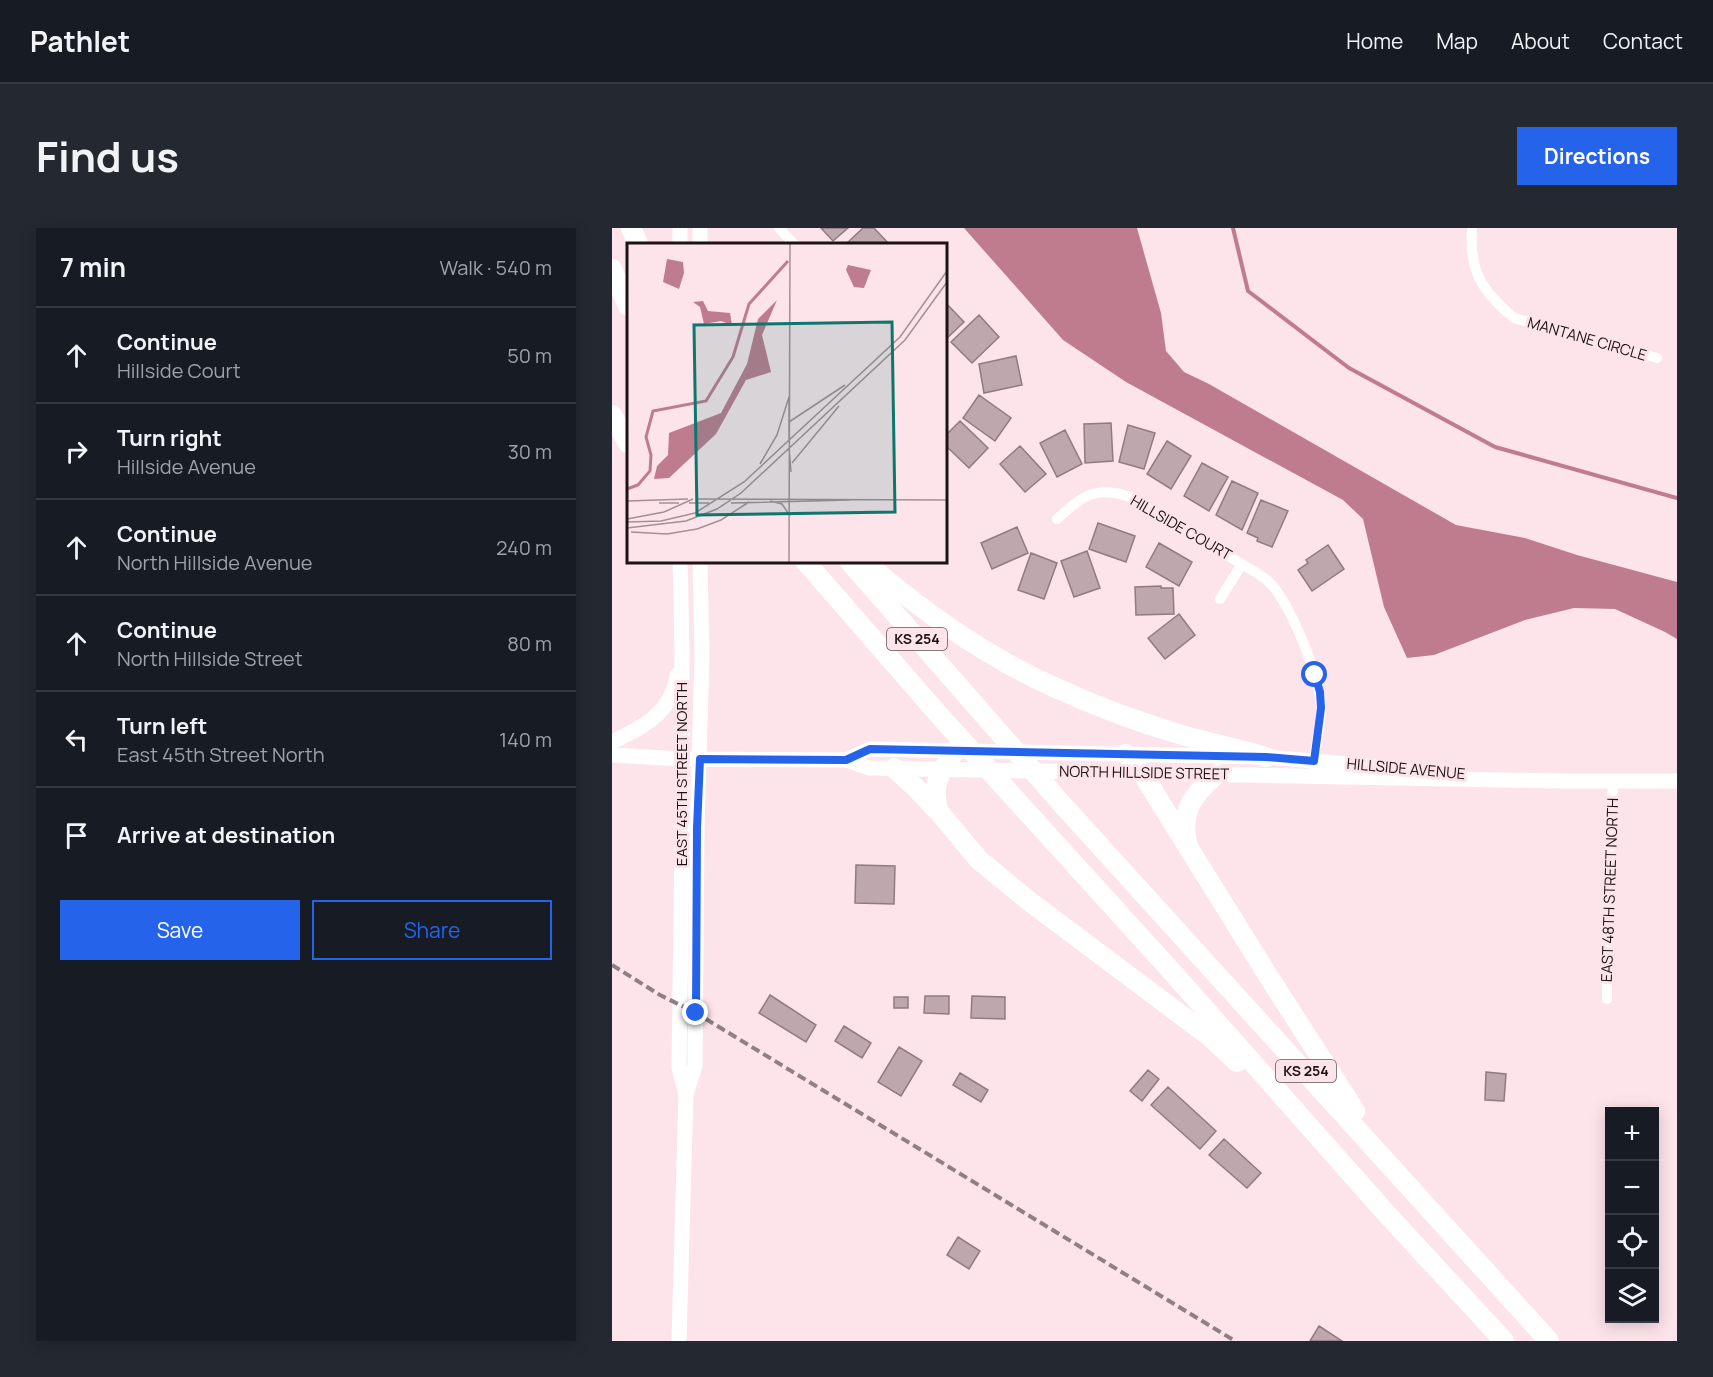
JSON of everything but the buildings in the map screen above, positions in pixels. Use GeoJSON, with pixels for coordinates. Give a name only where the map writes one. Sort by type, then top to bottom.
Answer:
{"type":"FeatureCollection","features":[{"type":"Feature","properties":{"kind":"highway"},"geometry":{"type":"LineString","coordinates":[[631,228],[638,243]]}},
{"type":"Feature","properties":{"kind":"highway"},"geometry":{"type":"LineString","coordinates":[[612,269],[627,304]]}},
{"type":"Feature","properties":{"kind":"highway"},"geometry":{"type":"LineString","coordinates":[[612,415],[627,441]]}},
{"type":"Feature","properties":{"kind":"highway","name":"KS 254"},"geometry":{"type":"LineString","coordinates":[[806,562],[939,715],[1385,1212],[1504,1341]]}},
{"type":"Feature","properties":{"kind":"highway","name":"KS 254"},"geometry":{"type":"LineString","coordinates":[[850,562],[1061,803],[1548,1341]]}},
{"type":"Feature","properties":{"kind":"highway"},"geometry":{"type":"LineString","coordinates":[[865,562],[956,633],[1052,686],[1120,714],[1170,731],[1266,757]]}},
{"type":"Feature","properties":{"kind":"highway"},"geometry":{"type":"LineString","coordinates":[[939,812],[934,799],[937,781],[942,769],[955,751]]}},
{"type":"Feature","properties":{"kind":"highway"},"geometry":{"type":"LineString","coordinates":[[1126,754],[1142,774],[1188,845],[1334,1080],[1417,1196]]}},
{"type":"Feature","properties":{"kind":"highway"},"geometry":{"type":"LineString","coordinates":[[894,768],[939,812],[979,860],[1029,901],[1209,1036],[1249,1075],[1361,1196],[1385,1212]]}},
{"type":"Feature","properties":{"kind":"highway"},"geometry":{"type":"LineString","coordinates":[[1188,845],[1185,824],[1187,810],[1201,787],[1218,774]]}},
{"type":"Feature","properties":{"kind":"main road","name":"EAST 45TH STREET NORTH"},"geometry":{"type":"LineString","coordinates":[[681,562],[679,1068],[686,1094]]}},
{"type":"Feature","properties":{"kind":"main road","name":"EAST 45TH STREET NORTH"},"geometry":{"type":"LineString","coordinates":[[679,1341],[686,1094],[695,1066],[697,828],[702,656],[700,562]]}},
{"type":"Feature","properties":{"kind":"main road"},"geometry":{"type":"LineString","coordinates":[[612,742],[652,720],[666,705],[676,684],[682,639]]}},
{"type":"Feature","properties":{"kind":"main road","name":"HILLSIDE AVENUE"},"geometry":{"type":"LineString","coordinates":[[846,760],[870,749],[1266,757],[1313,768],[1613,782]]}},
{"type":"Feature","properties":{"kind":"main road","name":"NORTH HILLSIDE STREET"},"geometry":{"type":"LineString","coordinates":[[612,755],[682,759],[846,760],[869,768],[1142,774],[1218,774],[1313,768]]}},
{"type":"Feature","properties":{"kind":"main road"},"geometry":{"type":"LineString","coordinates":[[1613,782],[1677,781]]}},
{"type":"Feature","properties":{"kind":"street"},"geometry":{"type":"LineString","coordinates":[[779,228],[793,243]]}},
{"type":"Feature","properties":{"kind":"street","name":"MANTANE CIRCLE"},"geometry":{"type":"LineString","coordinates":[[1472,228],[1475,270],[1484,289],[1514,318],[1657,358]]}},
{"type":"Feature","properties":{"kind":"street","name":"HILLSIDE COURT"},"geometry":{"type":"LineString","coordinates":[[1057,519],[1083,497],[1104,491],[1117,493],[1130,497],[1270,583],[1283,600],[1293,619],[1320,692],[1321,708],[1313,768]]}},
{"type":"Feature","properties":{"kind":"street","name":"HILLSIDE COURT"},"geometry":{"type":"LineString","coordinates":[[1220,599],[1242,564]]}},
{"type":"Feature","properties":{"kind":"street","name":"EAST 48TH STREET NORTH"},"geometry":{"type":"LineString","coordinates":[[1607,999],[1607,888],[1613,782]]}},
{"type":"Feature","properties":{"kind":"shaded area"},"geometry":{"type":"Polygon","coordinates":[[[964,228],[1137,228],[1161,313],[1166,351],[1184,372],[1456,525],[1525,538],[1577,555],[1677,582],[1677,639],[1615,609],[1574,608],[1525,620],[1434,655],[1407,658],[1384,607],[1363,519],[1343,500],[1126,382],[1063,340],[964,228]]]}},
{"type":"Feature","properties":{"kind":"waterway"},"geometry":{"type":"LineString","coordinates":[[1233,228],[1248,291],[1349,368],[1495,447],[1677,498]]}},
{"type":"Feature","properties":{"kind":"railway"},"geometry":{"type":"LineString","coordinates":[[612,965],[660,995],[696,1013],[1235,1341]]}},
{"type":"Feature","properties":{"kind":"route"},"geometry":{"type":"LineString","coordinates":[[696,1013],[697,828],[700,759],[846,760],[870,749],[1266,757],[1314,761],[1321,708],[1320,692],[1315,675]]}}]}
